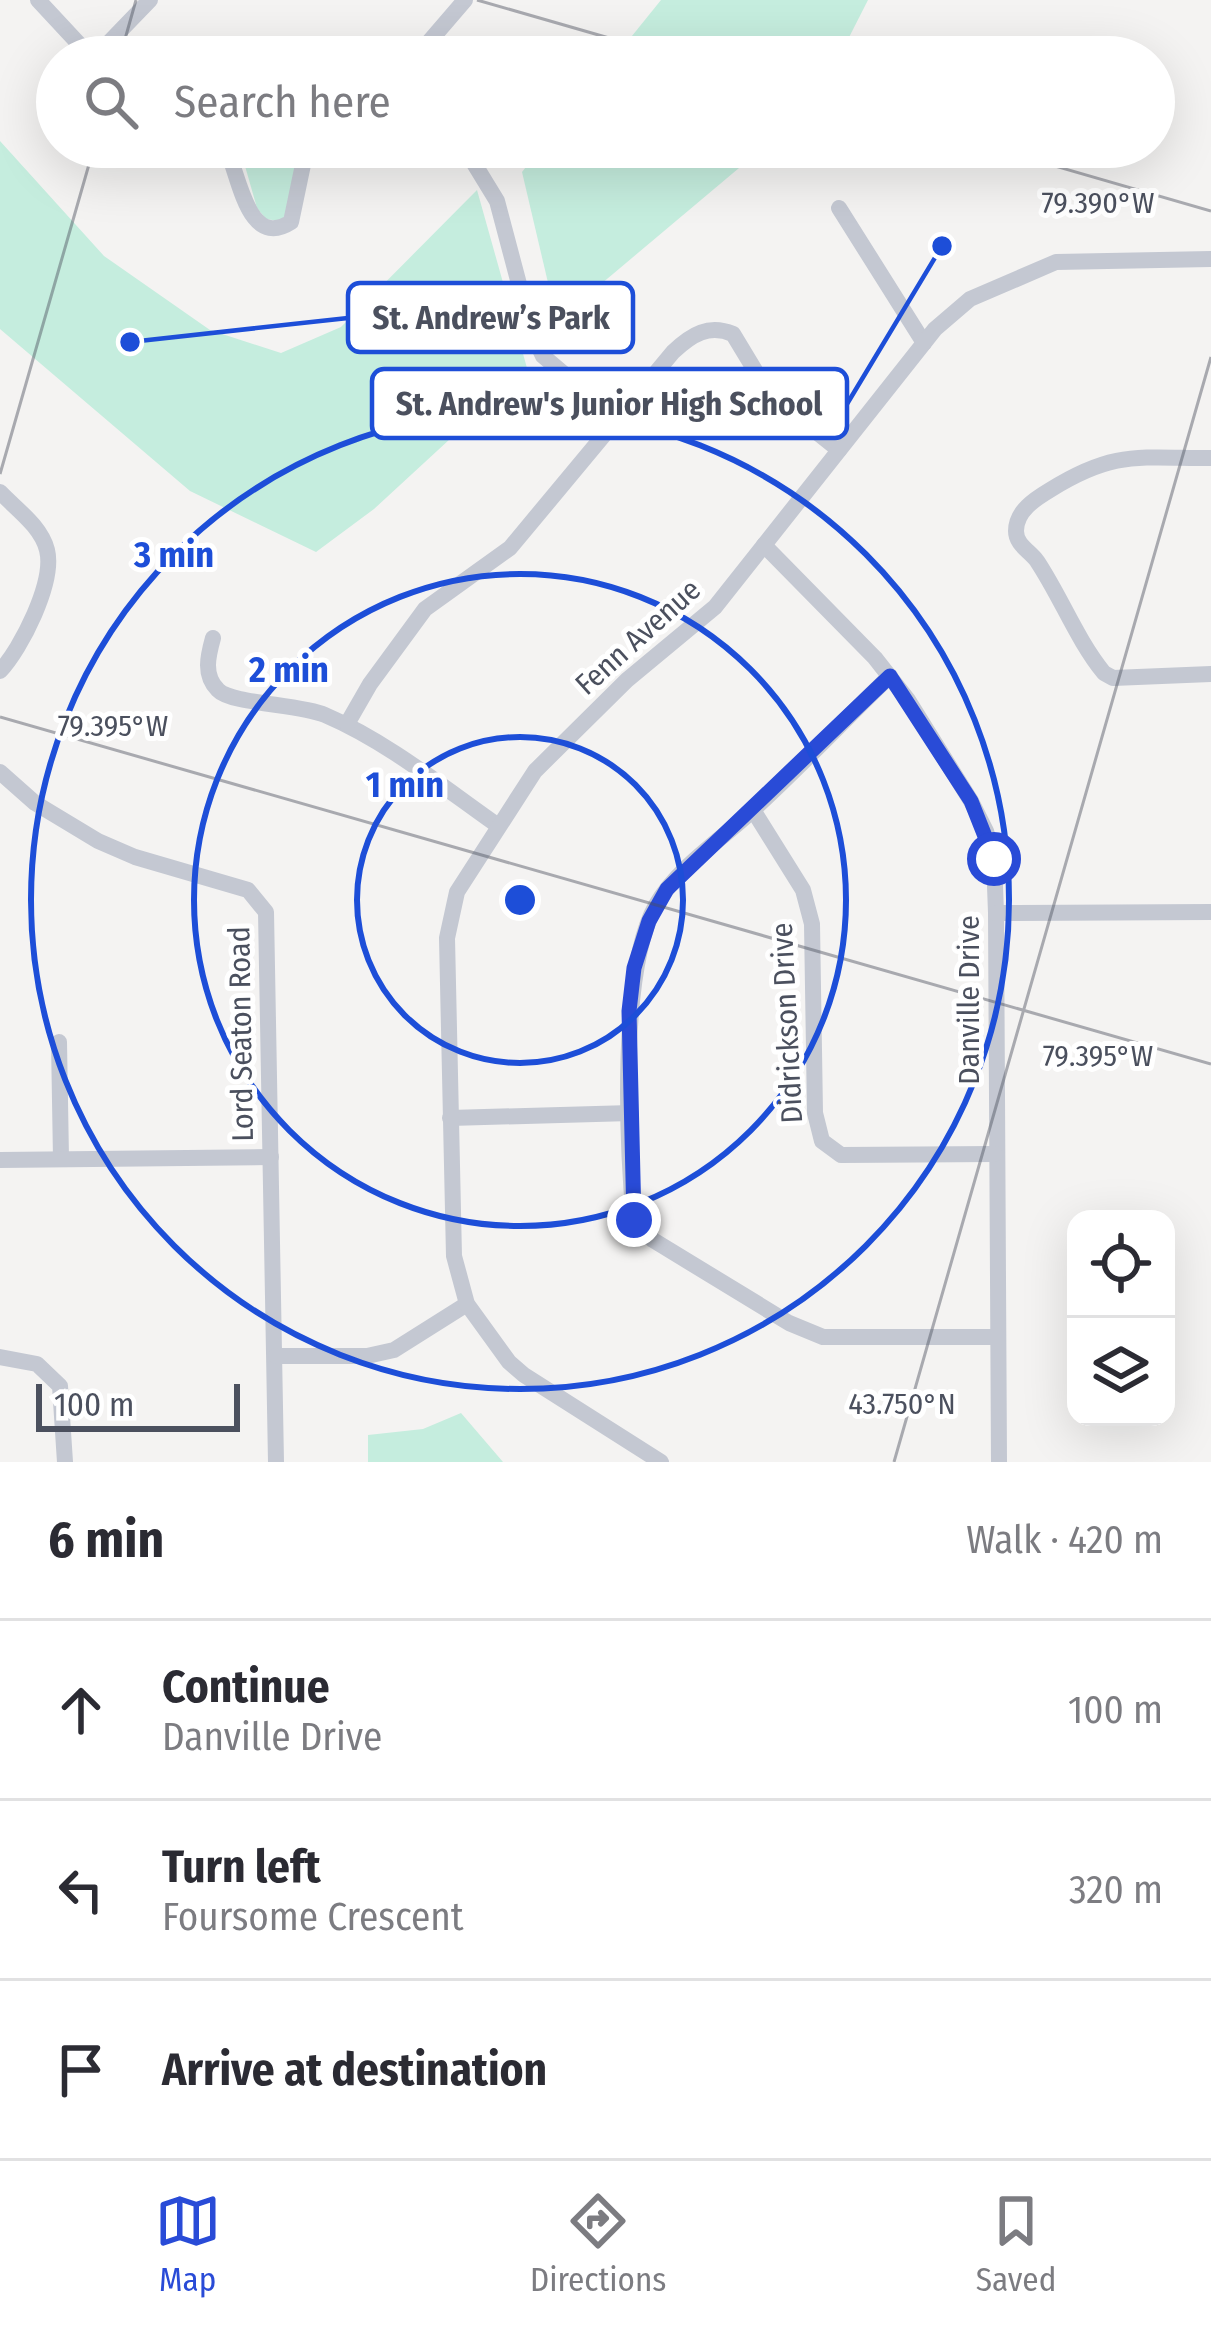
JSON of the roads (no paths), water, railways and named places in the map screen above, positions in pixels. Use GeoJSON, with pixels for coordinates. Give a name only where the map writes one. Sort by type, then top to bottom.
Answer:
{"type":"FeatureCollection","features":[{"type":"Feature","properties":{"kind":"street"},"geometry":{"type":"LineString","coordinates":[[38,0],[73,36]]}},
{"type":"Feature","properties":{"kind":"street"},"geometry":{"type":"LineString","coordinates":[[114,36],[151,0]]}},
{"type":"Feature","properties":{"kind":"street"},"geometry":{"type":"LineString","coordinates":[[434,36],[465,0]]}},
{"type":"Feature","properties":{"kind":"street"},"geometry":{"type":"LineString","coordinates":[[228,168],[250,217],[266,229],[280,229],[290,222],[307,168]]}},
{"type":"Feature","properties":{"kind":"street"},"geometry":{"type":"LineString","coordinates":[[477,168],[497,201],[532,333],[543,356],[616,418]]}},
{"type":"Feature","properties":{"kind":"street"},"geometry":{"type":"LineString","coordinates":[[839,208],[924,343]]}},
{"type":"Feature","properties":{"kind":"street","name":"Fenn Avenue"},"geometry":{"type":"LineString","coordinates":[[467,1304],[452,1234],[448,926],[457,892],[497,825],[545,759],[645,664],[703,620],[924,343],[970,299],[1056,262],[1211,259]]}},
{"type":"Feature","properties":{"kind":"street"},"geometry":{"type":"LineString","coordinates":[[347,724],[425,609],[510,548],[685,341],[711,328],[734,334],[770,395],[839,450]]}},
{"type":"Feature","properties":{"kind":"street"},"geometry":{"type":"LineString","coordinates":[[1211,458],[1125,458],[1089,466],[1030,503],[1016,532],[1104,673],[1113,679],[1211,674]]}},
{"type":"Feature","properties":{"kind":"street"},"geometry":{"type":"LineString","coordinates":[[0,492],[39,533],[47,548],[48,566],[17,654],[0,671]]}},
{"type":"Feature","properties":{"kind":"street","name":"Danville Drive"},"geometry":{"type":"LineString","coordinates":[[764,545],[890,676],[971,801],[994,859],[999,1462]]}},
{"type":"Feature","properties":{"kind":"street"},"geometry":{"type":"LineString","coordinates":[[214,638],[208,668],[219,691],[229,698],[303,708],[347,724],[497,825]]}},
{"type":"Feature","properties":{"kind":"street"},"geometry":{"type":"LineString","coordinates":[[890,676],[667,889],[649,921],[634,968],[629,1011],[634,1220],[652,1240],[790,1323],[824,1336],[998,1337]]}},
{"type":"Feature","properties":{"kind":"street","name":"Lord Seaton Road"},"geometry":{"type":"LineString","coordinates":[[0,772],[35,802],[109,847],[237,886],[259,899],[268,932],[276,1462]]}},
{"type":"Feature","properties":{"kind":"street","name":"Didrickson Drive"},"geometry":{"type":"LineString","coordinates":[[753,810],[803,890],[812,924],[815,1113],[822,1141],[841,1155],[995,1154]]}},
{"type":"Feature","properties":{"kind":"street"},"geometry":{"type":"LineString","coordinates":[[996,913],[1211,912]]}},
{"type":"Feature","properties":{"kind":"street"},"geometry":{"type":"LineString","coordinates":[[59,1042],[61,1159]]}},
{"type":"Feature","properties":{"kind":"street"},"geometry":{"type":"LineString","coordinates":[[450,1118],[631,1113]]}},
{"type":"Feature","properties":{"kind":"street"},"geometry":{"type":"LineString","coordinates":[[0,1160],[271,1157]]}},
{"type":"Feature","properties":{"kind":"street"},"geometry":{"type":"LineString","coordinates":[[276,1357],[367,1356],[394,1350],[467,1304],[508,1362],[661,1462]]}},
{"type":"Feature","properties":{"kind":"street"},"geometry":{"type":"LineString","coordinates":[[0,1357],[37,1364],[60,1386],[65,1462]]}},
{"type":"Feature","properties":{"kind":"place","name":"St. Andrew's Junior High School"},"geometry":{"type":"Point","coordinates":[942,246]}},
{"type":"Feature","properties":{"kind":"place","name":"St. Andrew’s Park"},"geometry":{"type":"Point","coordinates":[130,342]}}]}
